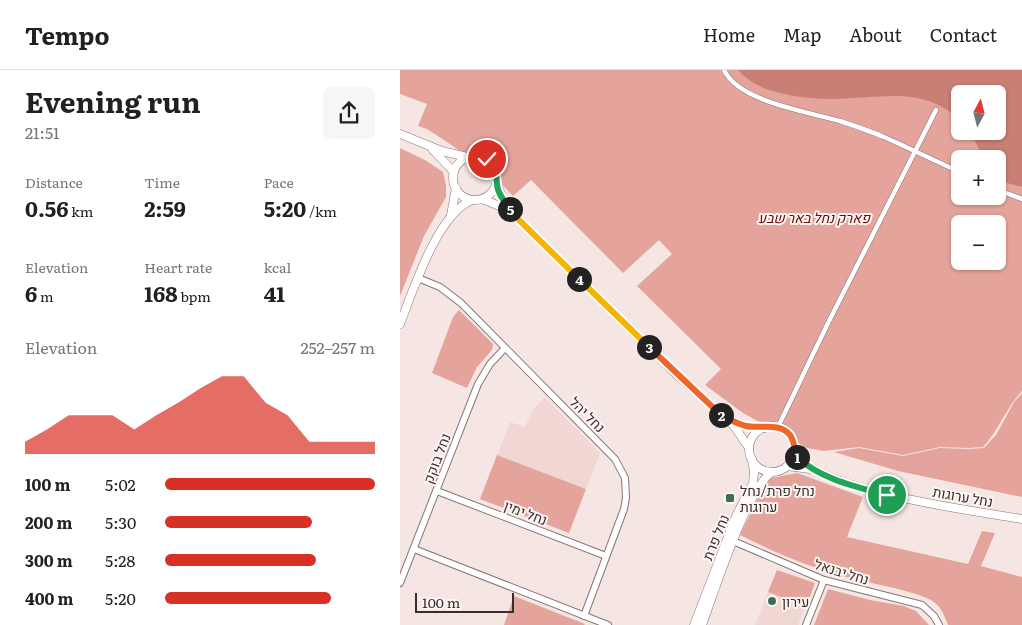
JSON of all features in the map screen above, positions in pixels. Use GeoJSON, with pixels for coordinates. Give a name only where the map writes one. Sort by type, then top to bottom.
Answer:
{"type":"FeatureCollection","features":[{"type":"Feature","properties":{"kind":"street"},"geometry":{"type":"LineString","coordinates":[[724,70],[728,79],[757,97],[793,110],[844,123],[883,137],[951,168]]}},
{"type":"Feature","properties":{"kind":"street"},"geometry":{"type":"LineString","coordinates":[[778,427],[828,323],[936,110]]}},
{"type":"Feature","properties":{"kind":"street"},"geometry":{"type":"LineString","coordinates":[[400,134],[429,147],[467,157],[481,156],[490,161],[497,173],[497,184],[503,199],[517,218]]}},
{"type":"Feature","properties":{"kind":"street"},"geometry":{"type":"LineString","coordinates":[[429,147],[454,172]]}},
{"type":"Feature","properties":{"kind":"street"},"geometry":{"type":"LineString","coordinates":[[467,157],[458,164],[454,172],[453,182],[462,196],[472,200]]}},
{"type":"Feature","properties":{"kind":"street"},"geometry":{"type":"LineString","coordinates":[[400,324],[418,278],[451,216],[464,204],[472,200],[482,199],[492,193],[497,184]]}},
{"type":"Feature","properties":{"kind":"street"},"geometry":{"type":"LineString","coordinates":[[451,216],[456,188]]}},
{"type":"Feature","properties":{"kind":"street"},"geometry":{"type":"LineString","coordinates":[[1006,193],[1022,199]]}},
{"type":"Feature","properties":{"kind":"street"},"geometry":{"type":"LineString","coordinates":[[482,199],[502,207],[517,218],[677,375],[720,414],[740,432],[749,448],[752,459],[762,469],[772,472],[780,470],[792,460],[795,450],[789,434],[778,427],[746,426],[720,414]]}},
{"type":"Feature","properties":{"kind":"street","name":"נחל יהל"},"geometry":{"type":"LineString","coordinates":[[418,278],[436,285],[453,296],[615,459],[621,468],[626,484],[626,498],[584,616]]}},
{"type":"Feature","properties":{"kind":"street","name":"נחל בוקק"},"geometry":{"type":"LineString","coordinates":[[400,583],[480,380],[493,360],[506,348]]}},
{"type":"Feature","properties":{"kind":"street"},"geometry":{"type":"LineString","coordinates":[[749,448],[756,433],[765,428]]}},
{"type":"Feature","properties":{"kind":"street","name":"נחל ערוגות"},"geometry":{"type":"LineString","coordinates":[[795,450],[797,457],[815,470],[848,483],[894,496],[1022,519]]}},
{"type":"Feature","properties":{"kind":"street","name":"נחל פרת"},"geometry":{"type":"LineString","coordinates":[[694,625],[736,516],[752,482],[754,472],[752,459]]}},
{"type":"Feature","properties":{"kind":"street","name":"נחל ערוגות"},"geometry":{"type":"LineString","coordinates":[[787,466],[815,470]]}},
{"type":"Feature","properties":{"kind":"street","name":"נחל פרת"},"geometry":{"type":"LineString","coordinates":[[702,625],[733,541],[757,488],[764,477],[772,472]]}},
{"type":"Feature","properties":{"kind":"street","name":"נחל ימין"},"geometry":{"type":"LineString","coordinates":[[437,491],[606,556]]}},
{"type":"Feature","properties":{"kind":"street","name":"נחל יבנאל"},"geometry":{"type":"LineString","coordinates":[[733,541],[824,580],[922,605],[934,616],[939,625]]}},
{"type":"Feature","properties":{"kind":"street"},"geometry":{"type":"LineString","coordinates":[[414,549],[608,625]]}},
{"type":"Feature","properties":{"kind":"street"},"geometry":{"type":"LineString","coordinates":[[806,625],[824,580]]}},
{"type":"Feature","properties":{"kind":"shaded area"},"geometry":{"type":"Polygon","coordinates":[[[738,70],[1022,70],[1022,187],[1006,182],[1006,150],[980,150],[974,140],[1006,140],[1006,85],[951,85],[951,113],[935,103],[909,97],[882,96],[825,99],[798,97],[768,90],[747,79],[738,70]]]}},
{"type":"Feature","properties":{"kind":"shaded area"},"geometry":{"type":"Polygon","coordinates":[[[545,397],[600,453],[586,489],[497,455],[510,422],[525,427],[532,411],[545,397]]]}},
{"type":"Feature","properties":{"kind":"shaded area"},"geometry":{"type":"Polygon","coordinates":[[[768,592],[806,607],[798,625],[755,625],[768,592]]]}},
{"type":"Feature","properties":{"kind":"green space","name":"פארק נחל באר שבע"},"geometry":{"type":"Polygon","coordinates":[[[400,70],[1022,70],[1022,391],[983,447],[940,447],[903,455],[859,447],[824,451],[807,448],[743,413],[705,385],[721,369],[637,286],[672,254],[659,240],[623,273],[531,180],[513,196],[490,172],[427,129],[418,126],[427,104],[400,94],[400,70]]]}},
{"type":"Feature","properties":{"kind":"green space"},"geometry":{"type":"Polygon","coordinates":[[[400,148],[425,160],[443,172],[446,197],[424,236],[400,296],[400,148]]]}},
{"type":"Feature","properties":{"kind":"green space"},"geometry":{"type":"Polygon","coordinates":[[[459,310],[493,344],[492,350],[477,367],[467,388],[432,373],[453,317],[459,310]]]}},
{"type":"Feature","properties":{"kind":"green space"},"geometry":{"type":"Polygon","coordinates":[[[1022,393],[1022,497],[898,471],[834,452],[859,448],[903,456],[940,448],[984,448],[996,435],[1014,402],[1022,393]]]}},
{"type":"Feature","properties":{"kind":"green space"},"geometry":{"type":"Polygon","coordinates":[[[497,455],[586,489],[569,533],[480,499],[497,455]]]}},
{"type":"Feature","properties":{"kind":"green space"},"geometry":{"type":"Polygon","coordinates":[[[797,473],[863,497],[847,537],[968,564],[982,531],[995,533],[981,566],[1022,577],[1022,625],[948,625],[940,608],[923,596],[821,570],[780,554],[740,535],[764,486],[771,478],[797,473]]]}},
{"type":"Feature","properties":{"kind":"green space"},"geometry":{"type":"Polygon","coordinates":[[[777,570],[815,583],[806,607],[768,592],[777,570]]]}},
{"type":"Feature","properties":{"kind":"green space"},"geometry":{"type":"Polygon","coordinates":[[[828,589],[870,600],[904,606],[916,611],[929,625],[814,625],[828,589]]]}},
{"type":"Feature","properties":{"kind":"green space"},"geometry":{"type":"Polygon","coordinates":[[[514,596],[585,624],[504,625],[514,596]]]}},
{"type":"Feature","properties":{"kind":"place","name":"נחל פרת/נחל ערוגות"},"geometry":{"type":"Point","coordinates":[730,498]}},
{"type":"Feature","properties":{"kind":"place","name":"עירון"},"geometry":{"type":"Point","coordinates":[772,601]}},
{"type":"Feature","properties":{"kind":"route"},"geometry":{"type":"LineString","coordinates":[[487,159],[496,170],[499,192],[517,218],[677,375],[720,414],[746,426],[778,427],[789,434],[797,457],[809,467],[867,490],[887,495]]}}]}
